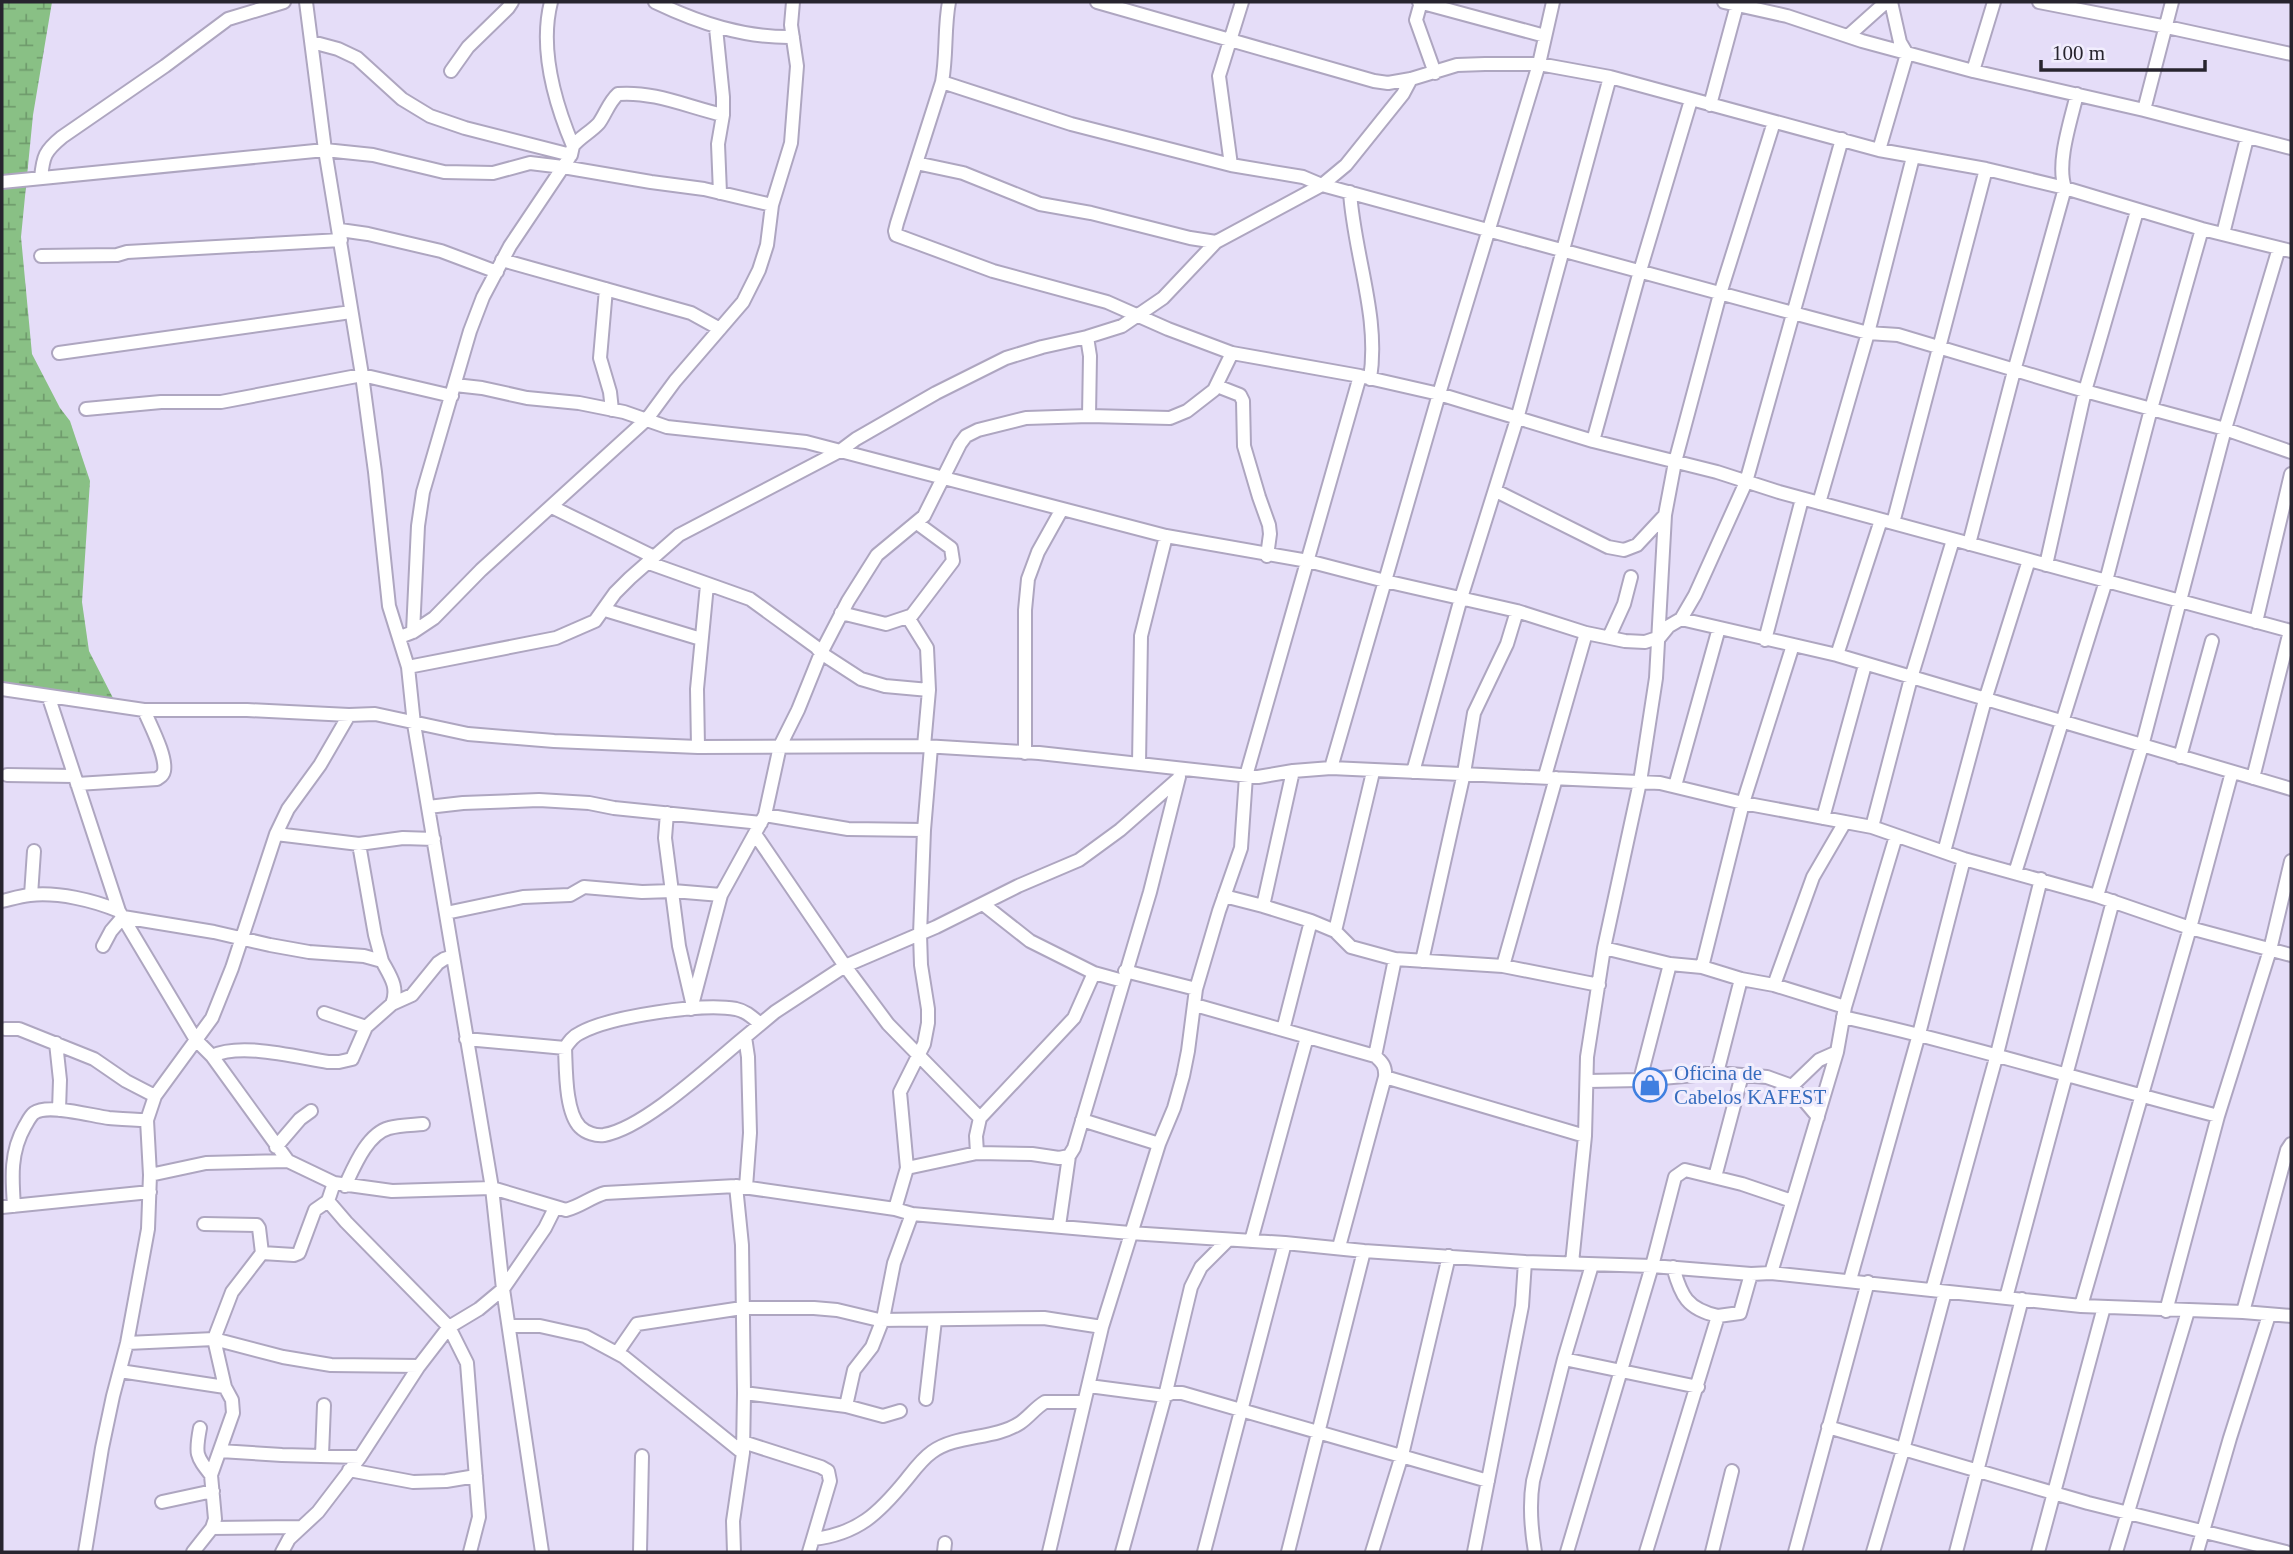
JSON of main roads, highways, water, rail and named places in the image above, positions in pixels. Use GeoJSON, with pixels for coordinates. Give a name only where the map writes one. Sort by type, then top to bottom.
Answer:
{"type":"FeatureCollection","features":[{"type":"Feature","properties":{"kind":"place","name":"Oficina de Cabelos KAFEST"},"geometry":{"type":"Point","coordinates":[1650,1085]}}]}
